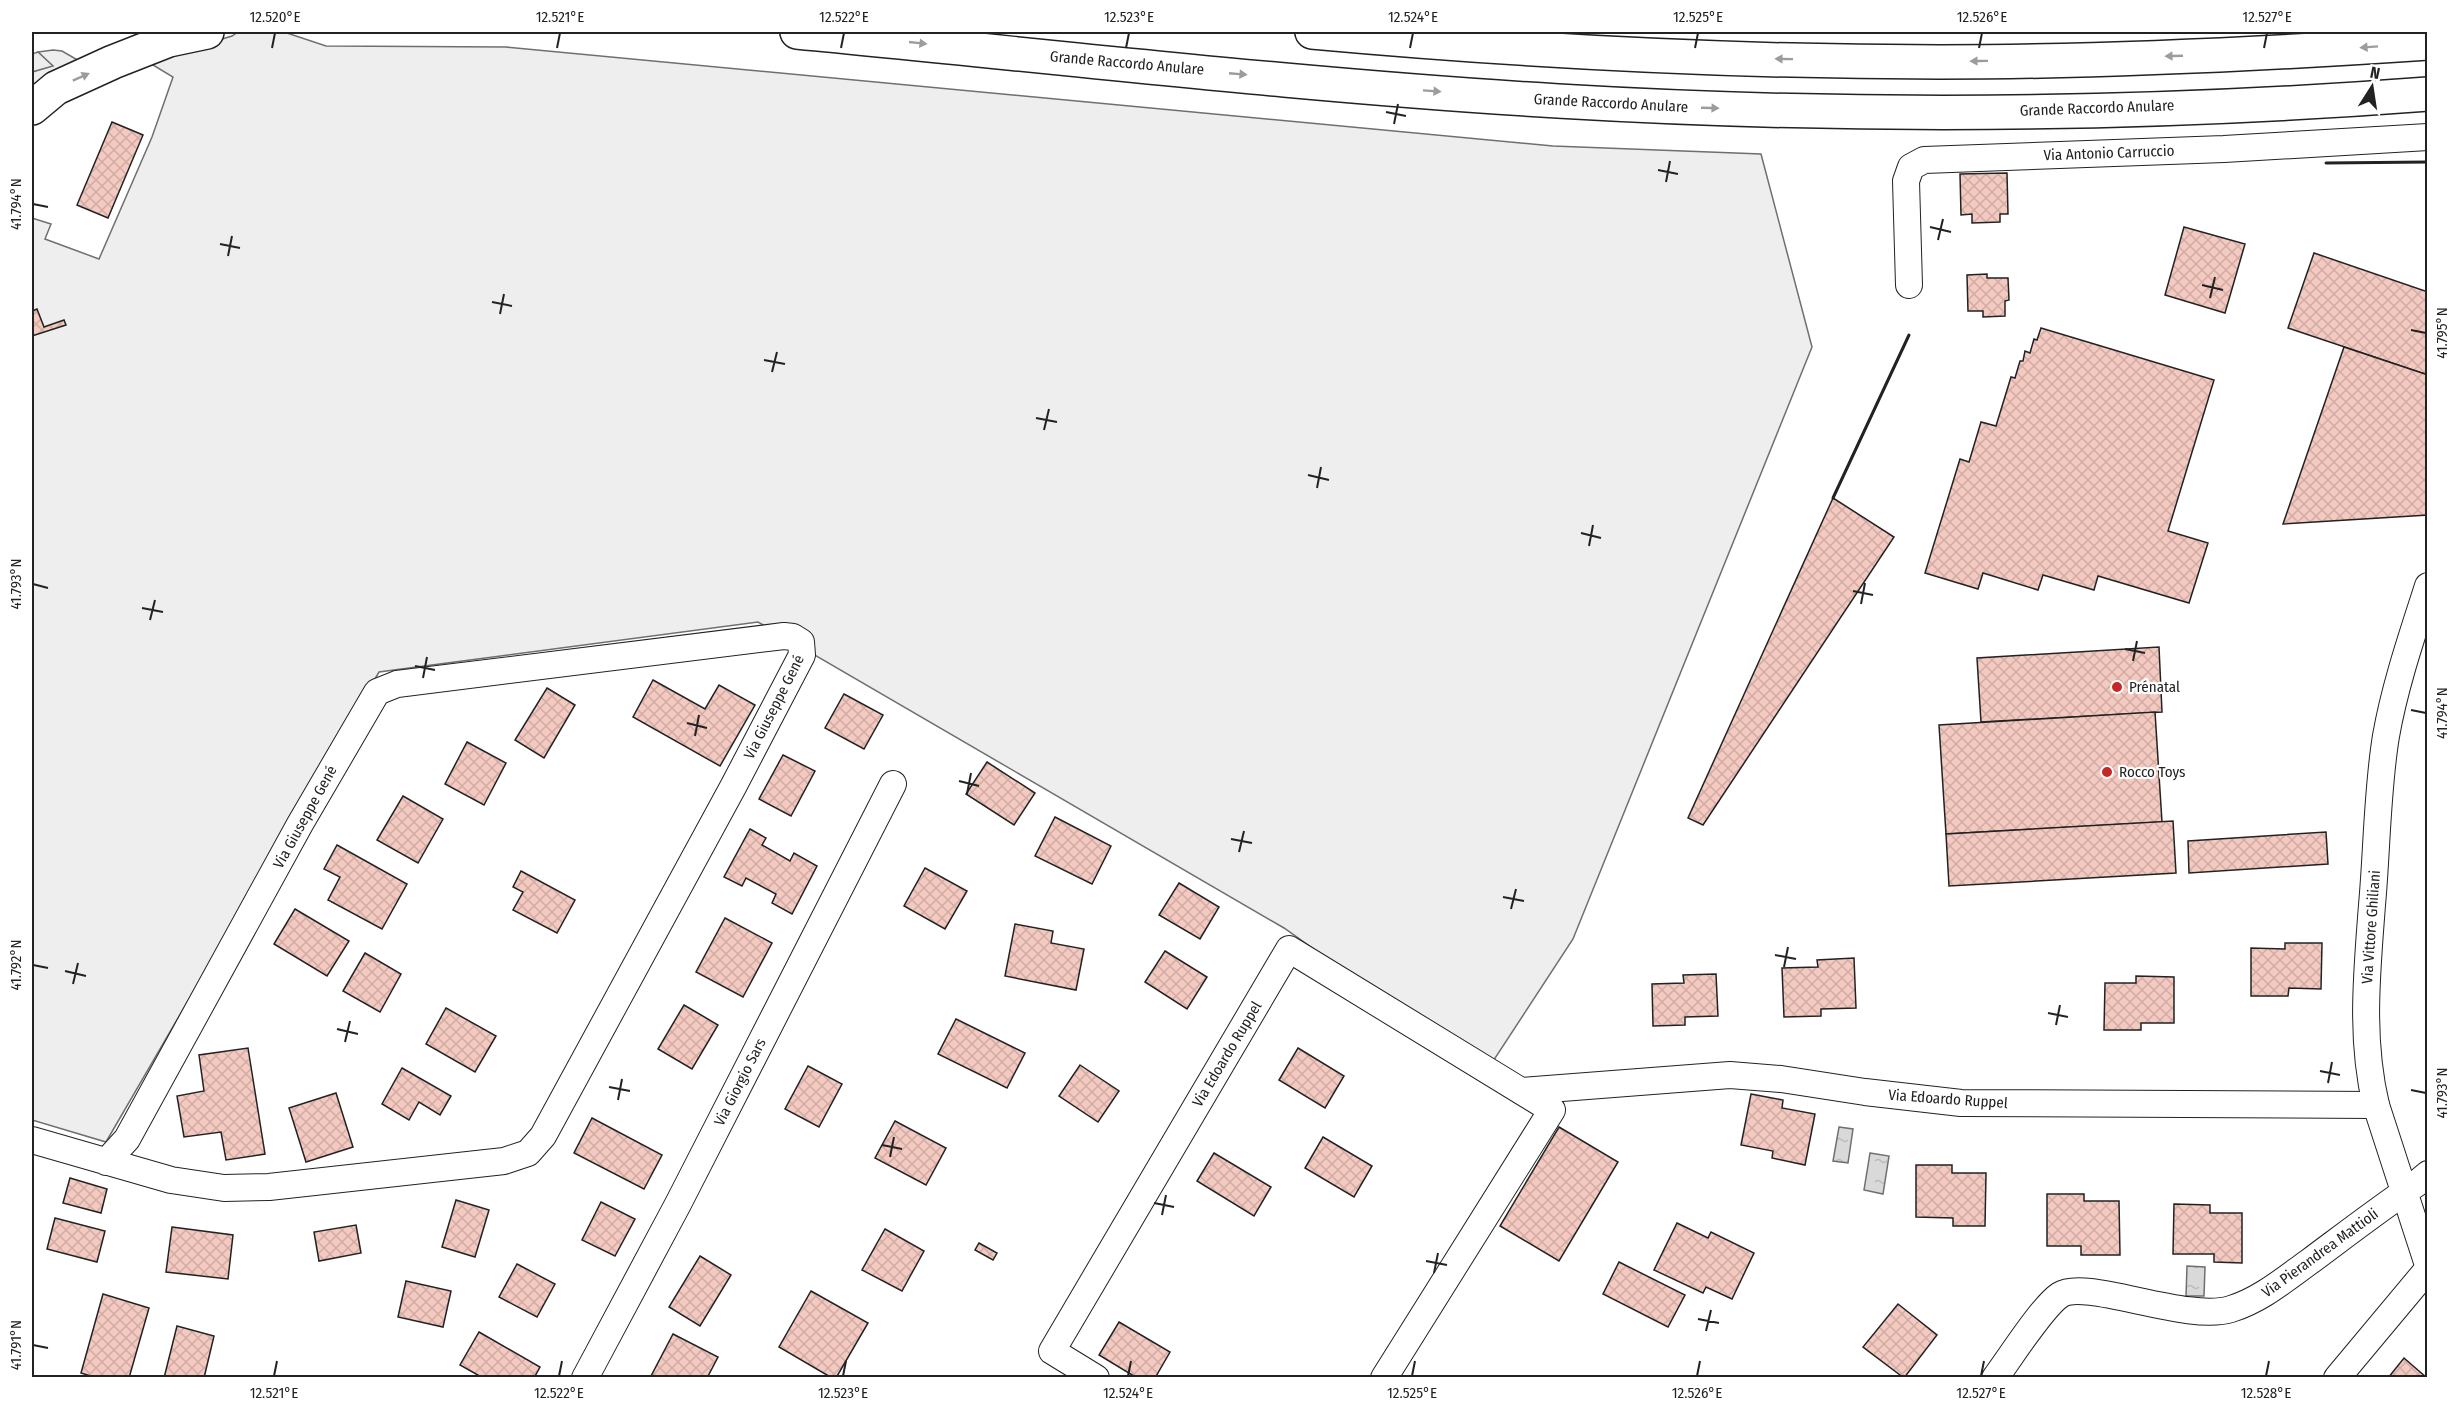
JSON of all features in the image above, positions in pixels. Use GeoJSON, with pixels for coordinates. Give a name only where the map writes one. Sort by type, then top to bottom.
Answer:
{"type":"FeatureCollection","features":[{"type":"Feature","properties":{"kind":"highway"},"geometry":{"type":"LineString","coordinates":[[32,108],[56,88],[113,62],[169,40],[207,32]]}},
{"type":"Feature","properties":{"kind":"highway","name":"Grande Raccordo Anulare"},"geometry":{"type":"LineString","coordinates":[[797,32],[1404,89],[1557,101],[1707,108],[1840,111],[2044,111],[2427,94]]}},
{"type":"Feature","properties":{"kind":"highway"},"geometry":{"type":"LineString","coordinates":[[1312,32],[1579,52],[1940,62],[2313,51],[2427,43]]}},
{"type":"Feature","properties":{"kind":"street","name":"Via Antonio Carruccio"},"geometry":{"type":"LineString","coordinates":[[1910,285],[1906,181],[1911,167],[1924,160],[2224,149],[2427,137]]}},
{"type":"Feature","properties":{"kind":"street","name":"Via Vittore Ghiliani"},"geometry":{"type":"LineString","coordinates":[[2427,586],[2401,668],[2384,752],[2365,1000],[2367,1058],[2376,1105],[2427,1267]]}},
{"type":"Feature","properties":{"kind":"street","name":"Via Giuseppe Gené"},"geometry":{"type":"LineString","coordinates":[[32,1140],[106,1162],[183,1184],[254,1189],[504,1161],[528,1153],[543,1136],[733,787],[802,655],[801,642],[793,637],[784,636],[397,684],[377,692],[300,824],[127,1138],[106,1162]]}},
{"type":"Feature","properties":{"kind":"street","name":"Via Giorgio Sars"},"geometry":{"type":"LineString","coordinates":[[585,1377],[678,1204],[893,784]]}},
{"type":"Feature","properties":{"kind":"street","name":"Via Edoardo Ruppel"},"geometry":{"type":"LineString","coordinates":[[1096,1377],[1052,1351],[1289,949],[1552,1110],[1383,1377]]}},
{"type":"Feature","properties":{"kind":"street","name":"Via Edoardo Ruppel"},"geometry":{"type":"LineString","coordinates":[[1522,1092],[1730,1075],[1781,1079],[1865,1092],[1961,1102],[2376,1105]]}},
{"type":"Feature","properties":{"kind":"street","name":"Via Pierandrea Mattioli"},"geometry":{"type":"LineString","coordinates":[[1995,1377],[2050,1305],[2066,1292],[2088,1292],[2197,1313],[2231,1309],[2273,1288],[2405,1192],[2427,1173]]}},
{"type":"Feature","properties":{"kind":"street"},"geometry":{"type":"LineString","coordinates":[[2337,1377],[2427,1267]]}},
{"type":"Feature","properties":{"kind":"shaded area"},"geometry":{"type":"Polygon","coordinates":[[[238,32],[284,32],[326,46],[506,47],[1553,146],[1761,154],[1812,347],[1573,939],[1486,1072],[1284,928],[758,622],[379,672],[106,1142],[32,1120],[32,218],[51,224],[45,239],[99,259],[152,137],[173,77],[153,65],[152,62],[232,36],[238,32]]]}},
{"type":"Feature","properties":{"kind":"shaded area"},"geometry":{"type":"Polygon","coordinates":[[[62,51],[81,62],[32,87],[32,72],[52,66],[38,52],[62,51]]]}},
{"type":"Feature","properties":{"kind":"shaded area"},"geometry":{"type":"Polygon","coordinates":[[[38,52],[53,66],[32,72],[32,54],[38,52]]]}},
{"type":"Feature","properties":{"kind":"water"},"geometry":{"type":"Polygon","coordinates":[[[1839,1127],[1853,1129],[1848,1163],[1833,1161],[1839,1127]]]}},
{"type":"Feature","properties":{"kind":"water"},"geometry":{"type":"Polygon","coordinates":[[[1870,1153],[1889,1156],[1883,1194],[1864,1190],[1870,1153]]]}},
{"type":"Feature","properties":{"kind":"water"},"geometry":{"type":"Polygon","coordinates":[[[2187,1266],[2205,1267],[2204,1296],[2186,1296],[2187,1266]]]}},
{"type":"Feature","properties":{"kind":"building"},"geometry":{"type":"Polygon","coordinates":[[[112,122],[143,135],[108,218],[77,205],[112,122]]]}},
{"type":"Feature","properties":{"kind":"building"},"geometry":{"type":"Polygon","coordinates":[[[2007,173],[2008,214],[2000,214],[2000,222],[1972,223],[1972,214],[1961,215],[1960,174],[2007,173]]]}},
{"type":"Feature","properties":{"kind":"building"},"geometry":{"type":"Polygon","coordinates":[[[2184,227],[2245,244],[2225,313],[2165,295],[2184,227]]]}},
{"type":"Feature","properties":{"kind":"building"},"geometry":{"type":"Polygon","coordinates":[[[2314,253],[2428,292],[2428,375],[2288,328],[2314,253]]]}},
{"type":"Feature","properties":{"kind":"building"},"geometry":{"type":"Polygon","coordinates":[[[1987,274],[1987,278],[2008,278],[2009,300],[2005,301],[2005,316],[1983,317],[1983,311],[1968,311],[1967,275],[1987,274]]]}},
{"type":"Feature","properties":{"kind":"building"},"geometry":{"type":"Polygon","coordinates":[[[37,309],[44,327],[64,320],[66,325],[32,336],[32,311],[37,309]]]}},
{"type":"Feature","properties":{"kind":"building"},"geometry":{"type":"Polygon","coordinates":[[[2041,328],[2214,380],[2168,531],[2208,543],[2189,603],[2098,576],[2094,590],[2043,575],[2038,590],[1983,573],[1978,589],[1925,573],[1960,459],[1969,462],[1981,422],[1996,426],[2011,377],[2015,378],[2025,351],[2030,353],[2034,339],[2037,340],[2041,328]]]}},
{"type":"Feature","properties":{"kind":"building"},"geometry":{"type":"Polygon","coordinates":[[[2344,347],[2428,375],[2428,515],[2283,524],[2344,347]]]}},
{"type":"Feature","properties":{"kind":"building"},"geometry":{"type":"Polygon","coordinates":[[[1833,498],[1894,537],[1703,825],[1688,818],[1833,498]]]}},
{"type":"Feature","properties":{"kind":"building"},"geometry":{"type":"Polygon","coordinates":[[[2159,647],[2162,712],[1981,722],[1977,658],[2159,647]]]}},
{"type":"Feature","properties":{"kind":"building"},"geometry":{"type":"Polygon","coordinates":[[[653,680],[705,709],[719,685],[755,705],[720,766],[633,717],[653,680]]]}},
{"type":"Feature","properties":{"kind":"building"},"geometry":{"type":"Polygon","coordinates":[[[547,688],[575,705],[544,758],[515,740],[547,688]]]}},
{"type":"Feature","properties":{"kind":"building"},"geometry":{"type":"Polygon","coordinates":[[[844,694],[883,715],[864,749],[825,728],[844,694]]]}},
{"type":"Feature","properties":{"kind":"building"},"geometry":{"type":"Polygon","coordinates":[[[2155,712],[2162,822],[1946,834],[1939,725],[2155,712]]]}},
{"type":"Feature","properties":{"kind":"building"},"geometry":{"type":"Polygon","coordinates":[[[467,742],[506,763],[484,805],[445,784],[467,742]]]}},
{"type":"Feature","properties":{"kind":"building"},"geometry":{"type":"Polygon","coordinates":[[[783,755],[815,771],[791,816],[759,799],[783,755]]]}},
{"type":"Feature","properties":{"kind":"building"},"geometry":{"type":"Polygon","coordinates":[[[987,762],[1035,793],[1014,825],[966,794],[987,762]]]}},
{"type":"Feature","properties":{"kind":"building"},"geometry":{"type":"Polygon","coordinates":[[[403,796],[443,819],[418,863],[377,840],[403,796]]]}},
{"type":"Feature","properties":{"kind":"building"},"geometry":{"type":"Polygon","coordinates":[[[1055,817],[1111,846],[1092,884],[1035,856],[1055,817]]]}},
{"type":"Feature","properties":{"kind":"building"},"geometry":{"type":"Polygon","coordinates":[[[2173,821],[2176,873],[1949,886],[1946,834],[2173,821]]]}},
{"type":"Feature","properties":{"kind":"building"},"geometry":{"type":"Polygon","coordinates":[[[750,829],[766,838],[762,845],[790,861],[794,853],[817,866],[792,914],[772,903],[776,894],[746,878],[742,886],[724,877],[750,829]]]}},
{"type":"Feature","properties":{"kind":"building"},"geometry":{"type":"Polygon","coordinates":[[[2326,832],[2328,864],[2189,873],[2188,841],[2326,832]]]}},
{"type":"Feature","properties":{"kind":"building"},"geometry":{"type":"Polygon","coordinates":[[[337,845],[407,884],[382,929],[328,900],[340,877],[324,869],[337,845]]]}},
{"type":"Feature","properties":{"kind":"building"},"geometry":{"type":"Polygon","coordinates":[[[925,868],[967,891],[945,929],[904,906],[925,868]]]}},
{"type":"Feature","properties":{"kind":"building"},"geometry":{"type":"Polygon","coordinates":[[[521,871],[575,900],[557,933],[513,910],[523,892],[513,887],[521,871]]]}},
{"type":"Feature","properties":{"kind":"building"},"geometry":{"type":"Polygon","coordinates":[[[1179,883],[1219,907],[1200,939],[1159,915],[1179,883]]]}},
{"type":"Feature","properties":{"kind":"building"},"geometry":{"type":"Polygon","coordinates":[[[295,909],[349,941],[327,976],[274,944],[295,909]]]}},
{"type":"Feature","properties":{"kind":"building"},"geometry":{"type":"Polygon","coordinates":[[[725,918],[772,943],[743,997],[696,972],[725,918]]]}},
{"type":"Feature","properties":{"kind":"building"},"geometry":{"type":"Polygon","coordinates":[[[1015,924],[1053,931],[1051,943],[1084,949],[1076,990],[1005,976],[1015,924]]]}},
{"type":"Feature","properties":{"kind":"building"},"geometry":{"type":"Polygon","coordinates":[[[2285,943],[2322,943],[2321,989],[2289,988],[2288,996],[2251,996],[2251,948],[2285,949],[2285,943]]]}},
{"type":"Feature","properties":{"kind":"building"},"geometry":{"type":"Polygon","coordinates":[[[1165,951],[1207,977],[1187,1009],[1145,982],[1165,951]]]}},
{"type":"Feature","properties":{"kind":"building"},"geometry":{"type":"Polygon","coordinates":[[[365,953],[401,974],[380,1012],[343,991],[365,953]]]}},
{"type":"Feature","properties":{"kind":"building"},"geometry":{"type":"Polygon","coordinates":[[[1854,958],[1856,1008],[1821,1009],[1821,1016],[1784,1017],[1782,968],[1818,967],[1817,960],[1854,958]]]}},
{"type":"Feature","properties":{"kind":"building"},"geometry":{"type":"Polygon","coordinates":[[[1716,974],[1718,1016],[1685,1017],[1685,1025],[1653,1026],[1652,984],[1684,983],[1683,975],[1716,974]]]}},
{"type":"Feature","properties":{"kind":"building"},"geometry":{"type":"Polygon","coordinates":[[[2136,976],[2174,977],[2174,1023],[2141,1023],[2141,1030],[2104,1030],[2105,983],[2136,983],[2136,976]]]}},
{"type":"Feature","properties":{"kind":"building"},"geometry":{"type":"Polygon","coordinates":[[[684,1005],[718,1025],[692,1069],[658,1049],[684,1005]]]}},
{"type":"Feature","properties":{"kind":"building"},"geometry":{"type":"Polygon","coordinates":[[[446,1008],[496,1036],[475,1072],[426,1044],[446,1008]]]}},
{"type":"Feature","properties":{"kind":"building"},"geometry":{"type":"Polygon","coordinates":[[[956,1019],[1025,1053],[1007,1088],[938,1054],[956,1019]]]}},
{"type":"Feature","properties":{"kind":"building"},"geometry":{"type":"Polygon","coordinates":[[[248,1048],[265,1154],[226,1160],[221,1132],[184,1137],[177,1096],[204,1091],[199,1055],[248,1048]]]}},
{"type":"Feature","properties":{"kind":"building"},"geometry":{"type":"Polygon","coordinates":[[[1298,1048],[1344,1076],[1325,1108],[1279,1080],[1298,1048]]]}},
{"type":"Feature","properties":{"kind":"building"},"geometry":{"type":"Polygon","coordinates":[[[1080,1065],[1119,1091],[1098,1122],[1059,1096],[1080,1065]]]}},
{"type":"Feature","properties":{"kind":"building"},"geometry":{"type":"Polygon","coordinates":[[[808,1066],[842,1084],[819,1127],[785,1109],[808,1066]]]}},
{"type":"Feature","properties":{"kind":"building"},"geometry":{"type":"Polygon","coordinates":[[[402,1068],[451,1096],[440,1115],[419,1102],[409,1120],[382,1104],[402,1068]]]}},
{"type":"Feature","properties":{"kind":"building"},"geometry":{"type":"Polygon","coordinates":[[[336,1093],[353,1147],[306,1162],[289,1108],[336,1093]]]}},
{"type":"Feature","properties":{"kind":"building"},"geometry":{"type":"Polygon","coordinates":[[[1751,1094],[1783,1100],[1782,1108],[1815,1114],[1805,1165],[1772,1158],[1773,1151],[1741,1145],[1751,1094]]]}},
{"type":"Feature","properties":{"kind":"building"},"geometry":{"type":"Polygon","coordinates":[[[592,1118],[662,1155],[644,1189],[574,1153],[592,1118]]]}},
{"type":"Feature","properties":{"kind":"building"},"geometry":{"type":"Polygon","coordinates":[[[895,1121],[946,1148],[926,1185],[875,1158],[895,1121]]]}},
{"type":"Feature","properties":{"kind":"building"},"geometry":{"type":"Polygon","coordinates":[[[1559,1127],[1618,1162],[1559,1261],[1500,1226],[1559,1127]]]}},
{"type":"Feature","properties":{"kind":"building"},"geometry":{"type":"Polygon","coordinates":[[[1323,1137],[1372,1166],[1354,1197],[1305,1168],[1323,1137]]]}},
{"type":"Feature","properties":{"kind":"building"},"geometry":{"type":"Polygon","coordinates":[[[1214,1153],[1271,1187],[1254,1216],[1197,1181],[1214,1153]]]}},
{"type":"Feature","properties":{"kind":"building"},"geometry":{"type":"Polygon","coordinates":[[[1916,1165],[1952,1165],[1952,1173],[1986,1173],[1985,1226],[1953,1226],[1953,1218],[1916,1217],[1916,1165]]]}},
{"type":"Feature","properties":{"kind":"building"},"geometry":{"type":"Polygon","coordinates":[[[70,1178],[107,1189],[101,1213],[63,1203],[70,1178]]]}},
{"type":"Feature","properties":{"kind":"building"},"geometry":{"type":"Polygon","coordinates":[[[2047,1194],[2084,1194],[2084,1201],[2119,1201],[2120,1255],[2081,1255],[2081,1246],[2047,1246],[2047,1194]]]}},
{"type":"Feature","properties":{"kind":"building"},"geometry":{"type":"Polygon","coordinates":[[[456,1200],[489,1210],[475,1257],[442,1247],[456,1200]]]}},
{"type":"Feature","properties":{"kind":"building"},"geometry":{"type":"Polygon","coordinates":[[[601,1202],[635,1219],[615,1256],[582,1240],[601,1202]]]}},
{"type":"Feature","properties":{"kind":"building"},"geometry":{"type":"Polygon","coordinates":[[[2174,1204],[2210,1205],[2210,1213],[2242,1213],[2242,1263],[2214,1262],[2214,1254],[2173,1254],[2174,1204]]]}},
{"type":"Feature","properties":{"kind":"building"},"geometry":{"type":"Polygon","coordinates":[[[55,1218],[105,1231],[97,1262],[47,1249],[55,1218]]]}},
{"type":"Feature","properties":{"kind":"building"},"geometry":{"type":"Polygon","coordinates":[[[1677,1223],[1708,1238],[1711,1232],[1754,1253],[1732,1299],[1706,1287],[1703,1293],[1654,1270],[1677,1223]]]}},
{"type":"Feature","properties":{"kind":"building"},"geometry":{"type":"Polygon","coordinates":[[[356,1225],[361,1253],[319,1261],[314,1232],[356,1225]]]}},
{"type":"Feature","properties":{"kind":"building"},"geometry":{"type":"Polygon","coordinates":[[[172,1227],[233,1235],[228,1279],[166,1272],[172,1227]]]}},
{"type":"Feature","properties":{"kind":"building"},"geometry":{"type":"Polygon","coordinates":[[[885,1229],[924,1251],[902,1291],[862,1270],[885,1229]]]}},
{"type":"Feature","properties":{"kind":"building"},"geometry":{"type":"Polygon","coordinates":[[[979,1243],[997,1253],[993,1260],[975,1250],[979,1243]]]}},
{"type":"Feature","properties":{"kind":"building"},"geometry":{"type":"Polygon","coordinates":[[[700,1256],[731,1275],[700,1326],[669,1307],[700,1256]]]}},
{"type":"Feature","properties":{"kind":"building"},"geometry":{"type":"Polygon","coordinates":[[[1619,1262],[1685,1295],[1668,1327],[1603,1294],[1619,1262]]]}},
{"type":"Feature","properties":{"kind":"building"},"geometry":{"type":"Polygon","coordinates":[[[517,1264],[555,1284],[537,1317],[499,1297],[517,1264]]]}},
{"type":"Feature","properties":{"kind":"building"},"geometry":{"type":"Polygon","coordinates":[[[406,1281],[451,1291],[443,1327],[398,1317],[406,1281]]]}},
{"type":"Feature","properties":{"kind":"building"},"geometry":{"type":"Polygon","coordinates":[[[811,1291],[868,1323],[836,1378],[832,1378],[779,1347],[811,1291]]]}},
{"type":"Feature","properties":{"kind":"building"},"geometry":{"type":"Polygon","coordinates":[[[103,1294],[149,1308],[129,1378],[97,1378],[81,1373],[103,1294]]]}},
{"type":"Feature","properties":{"kind":"building"},"geometry":{"type":"Polygon","coordinates":[[[1898,1304],[1937,1335],[1904,1378],[1863,1347],[1898,1304]]]}},
{"type":"Feature","properties":{"kind":"building"},"geometry":{"type":"Polygon","coordinates":[[[1119,1322],[1170,1352],[1155,1378],[1137,1378],[1099,1355],[1119,1322]]]}},
{"type":"Feature","properties":{"kind":"building"},"geometry":{"type":"Polygon","coordinates":[[[177,1326],[214,1336],[204,1378],[164,1378],[177,1326]]]}},
{"type":"Feature","properties":{"kind":"building"},"geometry":{"type":"Polygon","coordinates":[[[479,1332],[540,1367],[534,1378],[483,1378],[460,1365],[479,1332]]]}},
{"type":"Feature","properties":{"kind":"building"},"geometry":{"type":"Polygon","coordinates":[[[673,1334],[718,1357],[707,1378],[650,1378],[673,1334]]]}},
{"type":"Feature","properties":{"kind":"building"},"geometry":{"type":"Polygon","coordinates":[[[2404,1358],[2427,1378],[2388,1378],[2404,1358]]]}},
{"type":"Feature","properties":{"kind":"wall"},"geometry":{"type":"LineString","coordinates":[[2326,163],[2428,162]]}},
{"type":"Feature","properties":{"kind":"wall"},"geometry":{"type":"LineString","coordinates":[[1833,498],[1909,335]]}},
{"type":"Feature","properties":{"kind":"place","name":"Prénatal"},"geometry":{"type":"Point","coordinates":[2117,687]}},
{"type":"Feature","properties":{"kind":"place","name":"Rocco Toys"},"geometry":{"type":"Point","coordinates":[2107,772]}}]}
